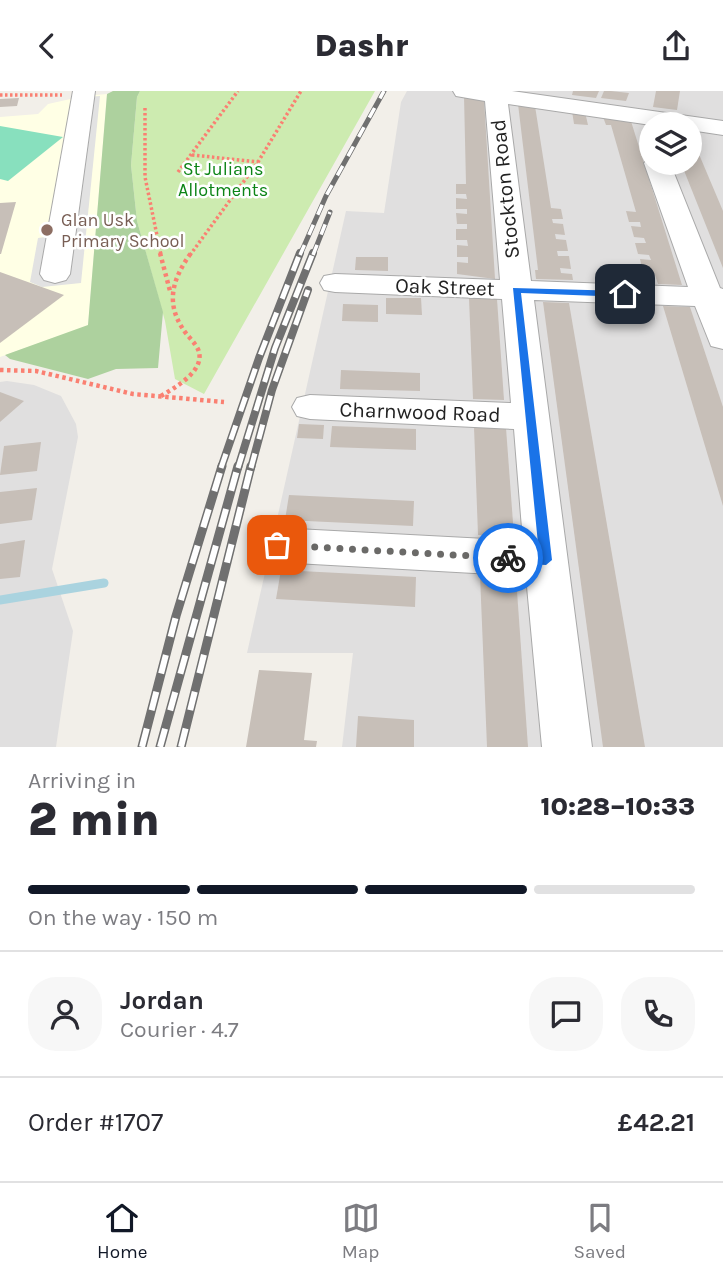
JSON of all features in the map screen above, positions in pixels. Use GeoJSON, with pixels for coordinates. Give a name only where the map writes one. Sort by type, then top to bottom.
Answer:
{"type":"FeatureCollection","features":[{"type":"Feature","properties":{"kind":"street"},"geometry":{"type":"LineString","coordinates":[[645,112],[651,91]]}},
{"type":"Feature","properties":{"kind":"street"},"geometry":{"type":"LineString","coordinates":[[485,92],[639,115]]}},
{"type":"Feature","properties":{"kind":"street","name":"Stockton Road"},"geometry":{"type":"LineString","coordinates":[[485,92],[516,290],[567,747]]}},
{"type":"Feature","properties":{"kind":"street"},"geometry":{"type":"LineString","coordinates":[[55,274],[84,93]]}},
{"type":"Feature","properties":{"kind":"street"},"geometry":{"type":"LineString","coordinates":[[702,125],[723,128]]}},
{"type":"Feature","properties":{"kind":"street"},"geometry":{"type":"LineString","coordinates":[[662,175],[715,297],[723,339]]}},
{"type":"Feature","properties":{"kind":"street","name":"Oak Street"},"geometry":{"type":"LineString","coordinates":[[335,283],[715,297]]}},
{"type":"Feature","properties":{"kind":"street","name":"Charnwood Road"},"geometry":{"type":"LineString","coordinates":[[310,407],[530,417]]}},
{"type":"Feature","properties":{"kind":"street"},"geometry":{"type":"LineString","coordinates":[[277,545],[546,560]]}},
{"type":"Feature","properties":{"kind":"path"},"geometry":{"type":"LineString","coordinates":[[178,172],[238,91]]}},
{"type":"Feature","properties":{"kind":"path"},"geometry":{"type":"LineString","coordinates":[[170,292],[184,263],[258,162],[301,91]]}},
{"type":"Feature","properties":{"kind":"path"},"geometry":{"type":"LineString","coordinates":[[0,95],[84,93]]}},
{"type":"Feature","properties":{"kind":"path"},"geometry":{"type":"LineString","coordinates":[[145,108],[142,129],[143,175],[170,292],[170,305],[199,352],[194,372],[160,396]]}},
{"type":"Feature","properties":{"kind":"path"},"geometry":{"type":"LineString","coordinates":[[191,155],[258,162]]}},
{"type":"Feature","properties":{"kind":"path"},"geometry":{"type":"LineString","coordinates":[[0,370],[36,371],[104,389],[224,402]]}},
{"type":"Feature","properties":{"kind":"shaded area"},"geometry":{"type":"Polygon","coordinates":[[[407,91],[723,91],[723,747],[342,747],[353,653],[247,653],[346,211],[384,213],[401,102],[407,91]]]}},
{"type":"Feature","properties":{"kind":"shaded area","name":"Glan Usk Primary School"},"geometry":{"type":"Polygon","coordinates":[[[107,94],[88,326],[0,357],[0,117],[38,114],[48,104],[107,94]]]}},
{"type":"Feature","properties":{"kind":"shaded area"},"geometry":{"type":"Polygon","coordinates":[[[100,96],[81,283],[42,287],[30,282],[38,238],[53,236],[74,98],[100,96]]]}},
{"type":"Feature","properties":{"kind":"shaded area"},"geometry":{"type":"Polygon","coordinates":[[[0,382],[34,385],[61,396],[76,424],[78,437],[52,569],[73,631],[56,747],[0,747],[0,382]]]}},
{"type":"Feature","properties":{"kind":"green space"},"geometry":{"type":"Polygon","coordinates":[[[113,91],[140,91],[137,97],[131,165],[137,221],[163,312],[158,368],[116,369],[88,379],[10,359],[5,355],[88,325],[107,94],[113,91]]]}},
{"type":"Feature","properties":{"kind":"green space","name":"St Julians Allotments"},"geometry":{"type":"Polygon","coordinates":[[[140,91],[375,91],[204,394],[175,379],[165,321],[137,221],[131,165],[137,97],[140,91]]]}},
{"type":"Feature","properties":{"kind":"green space"},"geometry":{"type":"Polygon","coordinates":[[[0,126],[63,137],[8,181],[0,179],[0,126]]]}},
{"type":"Feature","properties":{"kind":"building"},"geometry":{"type":"Polygon","coordinates":[[[573,91],[599,91],[596,98],[572,95],[573,91]]]}},
{"type":"Feature","properties":{"kind":"building"},"geometry":{"type":"Polygon","coordinates":[[[604,91],[629,93],[626,101],[601,98],[604,91]]]}},
{"type":"Feature","properties":{"kind":"building"},"geometry":{"type":"Polygon","coordinates":[[[656,91],[680,91],[677,110],[653,107],[656,91]]]}},
{"type":"Feature","properties":{"kind":"building"},"geometry":{"type":"Polygon","coordinates":[[[464,96],[484,99],[495,279],[457,274],[457,262],[468,263],[468,257],[457,257],[457,245],[468,246],[467,240],[456,240],[456,229],[467,229],[467,224],[457,224],[456,213],[467,214],[467,209],[456,209],[456,198],[467,199],[466,194],[456,194],[456,184],[466,184],[464,96]]]}},
{"type":"Feature","properties":{"kind":"building"},"geometry":{"type":"Polygon","coordinates":[[[19,98],[17,106],[0,107],[0,99],[19,98]]]}},
{"type":"Feature","properties":{"kind":"building"},"geometry":{"type":"Polygon","coordinates":[[[518,104],[535,106],[551,208],[561,209],[563,219],[552,219],[553,223],[563,224],[565,235],[555,234],[556,239],[566,240],[568,251],[557,251],[558,256],[569,256],[571,269],[560,268],[561,273],[572,274],[573,280],[536,279],[535,270],[538,270],[518,104]]]}},
{"type":"Feature","properties":{"kind":"building"},"geometry":{"type":"Polygon","coordinates":[[[572,111],[585,112],[588,125],[574,124],[572,111]]]}},
{"type":"Feature","properties":{"kind":"building"},"geometry":{"type":"Polygon","coordinates":[[[603,117],[630,118],[639,147],[639,175],[648,175],[682,285],[658,284],[654,272],[643,272],[640,259],[651,260],[649,255],[638,254],[635,243],[646,243],[644,238],[634,237],[631,226],[641,227],[640,222],[629,222],[626,211],[636,212],[611,125],[606,125],[603,117]]]}},
{"type":"Feature","properties":{"kind":"building"},"geometry":{"type":"Polygon","coordinates":[[[702,161],[723,211],[723,268],[686,175],[702,175],[702,161]]]}},
{"type":"Feature","properties":{"kind":"building"},"geometry":{"type":"Polygon","coordinates":[[[16,202],[1,254],[0,254],[0,203],[16,202]]]}},
{"type":"Feature","properties":{"kind":"building"},"geometry":{"type":"Polygon","coordinates":[[[356,257],[388,257],[388,271],[355,270],[356,257]]]}},
{"type":"Feature","properties":{"kind":"building"},"geometry":{"type":"Polygon","coordinates":[[[0,272],[64,295],[0,343],[0,272]]]}},
{"type":"Feature","properties":{"kind":"building"},"geometry":{"type":"Polygon","coordinates":[[[386,298],[421,298],[422,315],[386,314],[386,298]]]}},
{"type":"Feature","properties":{"kind":"building"},"geometry":{"type":"Polygon","coordinates":[[[469,298],[497,299],[504,400],[473,399],[469,298]]]}},
{"type":"Feature","properties":{"kind":"building"},"geometry":{"type":"Polygon","coordinates":[[[543,302],[569,303],[645,747],[603,747],[543,302]]]}},
{"type":"Feature","properties":{"kind":"building"},"geometry":{"type":"Polygon","coordinates":[[[343,304],[378,305],[378,322],[342,321],[343,304]]]}},
{"type":"Feature","properties":{"kind":"building"},"geometry":{"type":"Polygon","coordinates":[[[663,306],[690,307],[723,407],[723,506],[663,306]]]}},
{"type":"Feature","properties":{"kind":"building"},"geometry":{"type":"Polygon","coordinates":[[[341,370],[420,373],[420,391],[340,389],[341,370]]]}},
{"type":"Feature","properties":{"kind":"building"},"geometry":{"type":"Polygon","coordinates":[[[0,392],[24,401],[0,422],[0,392]]]}},
{"type":"Feature","properties":{"kind":"building"},"geometry":{"type":"Polygon","coordinates":[[[299,424],[324,425],[323,439],[297,438],[299,424]]]}},
{"type":"Feature","properties":{"kind":"building"},"geometry":{"type":"Polygon","coordinates":[[[332,426],[416,429],[416,450],[330,447],[332,426]]]}},
{"type":"Feature","properties":{"kind":"building"},"geometry":{"type":"Polygon","coordinates":[[[474,427],[506,428],[514,536],[478,535],[474,427]]]}},
{"type":"Feature","properties":{"kind":"building"},"geometry":{"type":"Polygon","coordinates":[[[41,442],[37,471],[0,475],[4,446],[41,442]]]}},
{"type":"Feature","properties":{"kind":"building"},"geometry":{"type":"Polygon","coordinates":[[[37,488],[32,520],[0,524],[0,492],[37,488]]]}},
{"type":"Feature","properties":{"kind":"building"},"geometry":{"type":"Polygon","coordinates":[[[289,495],[414,501],[413,526],[285,520],[289,495]]]}},
{"type":"Feature","properties":{"kind":"building"},"geometry":{"type":"Polygon","coordinates":[[[25,540],[20,577],[0,579],[0,544],[25,540]]]}},
{"type":"Feature","properties":{"kind":"building"},"geometry":{"type":"Polygon","coordinates":[[[281,570],[416,577],[415,607],[276,599],[281,570]]]}},
{"type":"Feature","properties":{"kind":"building"},"geometry":{"type":"Polygon","coordinates":[[[480,575],[516,577],[528,747],[487,747],[480,575]]]}},
{"type":"Feature","properties":{"kind":"building"},"geometry":{"type":"Polygon","coordinates":[[[259,670],[312,673],[304,740],[317,741],[316,747],[246,747],[259,670]]]}},
{"type":"Feature","properties":{"kind":"building"},"geometry":{"type":"Polygon","coordinates":[[[358,716],[414,720],[414,747],[356,747],[358,716]]]}},
{"type":"Feature","properties":{"kind":"waterway"},"geometry":{"type":"LineString","coordinates":[[0,600],[104,583]]}},
{"type":"Feature","properties":{"kind":"railway"},"geometry":{"type":"LineString","coordinates":[[300,255],[326,196],[384,91]]}},
{"type":"Feature","properties":{"kind":"railway"},"geometry":{"type":"LineString","coordinates":[[313,255],[330,212]]}},
{"type":"Feature","properties":{"kind":"railway"},"geometry":{"type":"LineString","coordinates":[[221,468],[259,358],[300,253]]}},
{"type":"Feature","properties":{"kind":"railway"},"geometry":{"type":"LineString","coordinates":[[238,468],[275,348],[313,253]]}},
{"type":"Feature","properties":{"kind":"railway"},"geometry":{"type":"LineString","coordinates":[[251,468],[272,390],[308,290]]}},
{"type":"Feature","properties":{"kind":"railway"},"geometry":{"type":"LineString","coordinates":[[142,747],[176,616],[222,466]]}},
{"type":"Feature","properties":{"kind":"railway"},"geometry":{"type":"LineString","coordinates":[[160,747],[238,466]]}},
{"type":"Feature","properties":{"kind":"railway"},"geometry":{"type":"LineString","coordinates":[[181,747],[251,466]]}},
{"type":"Feature","properties":{"kind":"way so far"},"geometry":{"type":"LineString","coordinates":[[277,545],[508,558]]}},
{"type":"Feature","properties":{"kind":"place","name":"Glan Usk Primary School"},"geometry":{"type":"Point","coordinates":[47,230]}},
{"type":"Feature","properties":{"kind":"route"},"geometry":{"type":"LineString","coordinates":[[508,558],[546,560],[516,290],[625,294]]}}]}
